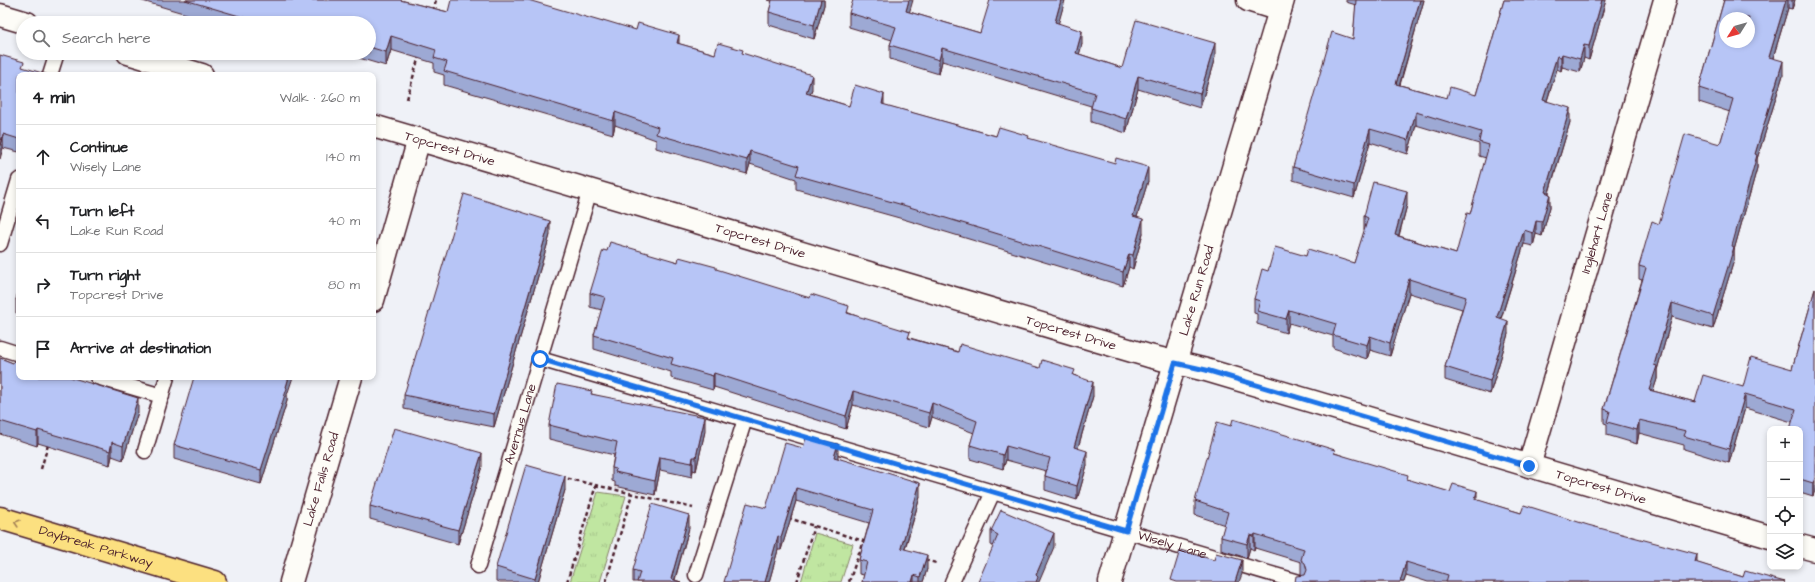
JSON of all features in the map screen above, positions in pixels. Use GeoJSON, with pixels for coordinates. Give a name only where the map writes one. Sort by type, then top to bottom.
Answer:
{"type":"FeatureCollection","features":[{"type":"Feature","properties":{"kind":"main road","name":"Daybreak Parkway"},"geometry":{"type":"LineString","coordinates":[[0,518],[215,582]]}},
{"type":"Feature","properties":{"kind":"street"},"geometry":{"type":"LineString","coordinates":[[1248,0],[1282,5]]}},
{"type":"Feature","properties":{"kind":"street","name":"Inglehart Lane"},"geometry":{"type":"LineString","coordinates":[[1529,466],[1665,0]]}},
{"type":"Feature","properties":{"kind":"street","name":"Lake Run Road"},"geometry":{"type":"LineString","coordinates":[[1110,582],[1282,5]]}},
{"type":"Feature","properties":{"kind":"street"},"geometry":{"type":"LineString","coordinates":[[0,15],[16,20]]}},
{"type":"Feature","properties":{"kind":"street"},"geometry":{"type":"LineString","coordinates":[[152,60],[192,72]]}},
{"type":"Feature","properties":{"kind":"street","name":"Topcrest Drive"},"geometry":{"type":"LineString","coordinates":[[376,127],[1767,536]]}},
{"type":"Feature","properties":{"kind":"street"},"geometry":{"type":"LineString","coordinates":[[376,290],[419,139]]}},
{"type":"Feature","properties":{"kind":"street","name":"Lake Falls Road"},"geometry":{"type":"LineString","coordinates":[[291,582],[350,380]]}},
{"type":"Feature","properties":{"kind":"street"},"geometry":{"type":"LineString","coordinates":[[1803,547],[1815,550]]}},
{"type":"Feature","properties":{"kind":"lane"},"geometry":{"type":"LineString","coordinates":[[51,72],[55,60]]}},
{"type":"Feature","properties":{"kind":"lane"},"geometry":{"type":"LineString","coordinates":[[0,244],[16,190]]}},
{"type":"Feature","properties":{"kind":"lane","name":"Avernus Lane"},"geometry":{"type":"LineString","coordinates":[[478,566],[590,190]]}},
{"type":"Feature","properties":{"kind":"lane"},"geometry":{"type":"LineString","coordinates":[[0,348],[16,353]]}},
{"type":"Feature","properties":{"kind":"lane","name":"Wisely Lane"},"geometry":{"type":"LineString","coordinates":[[540,359],[1126,531],[1269,578],[1299,582]]}},
{"type":"Feature","properties":{"kind":"lane"},"geometry":{"type":"LineString","coordinates":[[107,380],[162,396]]}},
{"type":"Feature","properties":{"kind":"lane"},"geometry":{"type":"LineString","coordinates":[[145,451],[166,380]]}},
{"type":"Feature","properties":{"kind":"lane"},"geometry":{"type":"LineString","coordinates":[[696,575],[746,419]]}},
{"type":"Feature","properties":{"kind":"lane"},"geometry":{"type":"LineString","coordinates":[[954,576],[993,492]]}},
{"type":"Feature","properties":{"kind":"path"},"geometry":{"type":"LineString","coordinates":[[431,15],[436,0]]}},
{"type":"Feature","properties":{"kind":"path"},"geometry":{"type":"LineString","coordinates":[[407,99],[420,53]]}},
{"type":"Feature","properties":{"kind":"path"},"geometry":{"type":"LineString","coordinates":[[41,469],[49,440]]}},
{"type":"Feature","properties":{"kind":"path"},"geometry":{"type":"LineString","coordinates":[[560,476],[716,513]]}},
{"type":"Feature","properties":{"kind":"path"},"geometry":{"type":"LineString","coordinates":[[567,582],[596,485]]}},
{"type":"Feature","properties":{"kind":"path"},"geometry":{"type":"LineString","coordinates":[[606,582],[632,494]]}},
{"type":"Feature","properties":{"kind":"path"},"geometry":{"type":"LineString","coordinates":[[785,517],[870,543]]}},
{"type":"Feature","properties":{"kind":"path"},"geometry":{"type":"LineString","coordinates":[[797,582],[814,526]]}},
{"type":"Feature","properties":{"kind":"path"},"geometry":{"type":"LineString","coordinates":[[849,582],[863,541]]}},
{"type":"Feature","properties":{"kind":"path"},"geometry":{"type":"LineString","coordinates":[[921,559],[954,576]]}},
{"type":"Feature","properties":{"kind":"green space"},"geometry":{"type":"Polygon","coordinates":[[[598,492],[626,496],[600,582],[570,582],[598,492]]]}},
{"type":"Feature","properties":{"kind":"green space"},"geometry":{"type":"Polygon","coordinates":[[[815,533],[853,544],[841,582],[801,582],[815,533]]]}},
{"type":"Feature","properties":{"kind":"building"},"geometry":{"type":"Polygon","coordinates":[[[185,0],[400,0],[448,12],[451,0],[528,0],[636,30],[638,23],[679,35],[677,43],[715,54],[718,43],[743,50],[742,53],[812,75],[806,93],[849,106],[855,85],[884,94],[882,104],[996,136],[999,127],[1029,136],[1028,138],[1115,163],[1116,158],[1148,167],[1133,216],[1143,219],[1133,255],[1129,254],[1123,272],[903,205],[796,175],[799,166],[750,151],[747,160],[656,134],[658,127],[615,112],[613,121],[444,71],[447,62],[434,58],[436,50],[391,36],[386,52],[376,49],[376,16],[239,16],[185,0]]]}},
{"type":"Feature","properties":{"kind":"building"},"geometry":{"type":"Polygon","coordinates":[[[772,0],[821,0],[814,25],[769,12],[772,0]]]}},
{"type":"Feature","properties":{"kind":"building"},"geometry":{"type":"Polygon","coordinates":[[[853,0],[909,0],[906,11],[980,33],[990,0],[1061,0],[1055,22],[1082,31],[1076,53],[1122,68],[1136,20],[1215,43],[1200,94],[1138,76],[1126,119],[1091,108],[1095,93],[942,48],[939,60],[890,45],[896,27],[849,13],[853,0]]]}},
{"type":"Feature","properties":{"kind":"building"},"geometry":{"type":"Polygon","coordinates":[[[1356,0],[1420,0],[1396,84],[1447,98],[1450,87],[1476,95],[1504,0],[1602,0],[1589,46],[1584,45],[1580,59],[1562,54],[1561,57],[1557,56],[1543,100],[1570,108],[1545,192],[1550,194],[1542,222],[1536,221],[1533,233],[1524,230],[1497,317],[1508,321],[1490,381],[1445,367],[1466,297],[1409,279],[1390,343],[1370,336],[1367,345],[1333,335],[1336,324],[1289,310],[1286,319],[1257,311],[1260,301],[1254,299],[1262,269],[1268,271],[1275,247],[1306,256],[1308,249],[1354,263],[1368,218],[1364,216],[1373,182],[1407,191],[1395,235],[1456,254],[1467,213],[1470,214],[1489,145],[1479,142],[1481,132],[1416,112],[1408,140],[1370,129],[1354,185],[1293,167],[1332,32],[1353,39],[1356,0]]]}},
{"type":"Feature","properties":{"kind":"building"},"geometry":{"type":"Polygon","coordinates":[[[1724,0],[1786,0],[1769,57],[1783,61],[1755,154],[1757,155],[1732,246],[1734,247],[1713,316],[1672,303],[1654,365],[1657,366],[1649,390],[1695,402],[1703,375],[1743,387],[1751,357],[1792,369],[1815,289],[1815,478],[1813,483],[1803,480],[1803,426],[1791,426],[1796,409],[1745,394],[1729,449],[1684,436],[1686,431],[1639,420],[1637,430],[1607,422],[1610,411],[1604,409],[1646,268],[1639,266],[1652,221],[1659,224],[1685,134],[1720,144],[1733,99],[1699,88],[1719,18],[1719,48],[1755,48],[1755,12],[1721,12],[1724,0]]]}},
{"type":"Feature","properties":{"kind":"building"},"geometry":{"type":"Polygon","coordinates":[[[0,55],[24,62],[22,67],[39,72],[16,72],[16,138],[3,134],[0,145],[0,55]]]}},
{"type":"Feature","properties":{"kind":"building"},"geometry":{"type":"Polygon","coordinates":[[[464,194],[550,221],[494,414],[404,395],[464,194]]]}},
{"type":"Feature","properties":{"kind":"building"},"geometry":{"type":"Polygon","coordinates":[[[610,242],[678,262],[679,257],[716,267],[716,269],[810,298],[811,294],[849,306],[847,313],[910,332],[908,338],[958,352],[960,344],[1040,368],[1042,360],[1075,370],[1073,375],[1093,382],[1074,447],[1087,451],[1077,486],[1045,476],[1050,458],[1006,446],[1003,455],[970,445],[977,421],[932,403],[929,413],[853,391],[846,416],[714,373],[713,376],[671,364],[673,358],[594,335],[605,297],[590,293],[603,250],[607,251],[610,242]]]}},
{"type":"Feature","properties":{"kind":"building"},"geometry":{"type":"Polygon","coordinates":[[[0,358],[13,363],[14,360],[16,360],[16,380],[80,380],[138,398],[123,446],[112,442],[110,451],[38,430],[37,432],[0,421],[0,358]]]}},
{"type":"Feature","properties":{"kind":"building"},"geometry":{"type":"Polygon","coordinates":[[[193,380],[288,380],[287,388],[261,470],[174,445],[193,380]]]}},
{"type":"Feature","properties":{"kind":"building"},"geometry":{"type":"Polygon","coordinates":[[[557,384],[592,391],[591,394],[705,417],[696,457],[693,457],[692,463],[660,457],[655,481],[615,472],[616,469],[612,468],[617,442],[549,425],[557,384]]]}},
{"type":"Feature","properties":{"kind":"building"},"geometry":{"type":"Polygon","coordinates":[[[1233,419],[1335,450],[1334,453],[1408,475],[1407,479],[1450,492],[1453,484],[1477,491],[1475,499],[1521,513],[1524,505],[1588,525],[1697,554],[1695,562],[1743,577],[1745,571],[1785,582],[1446,582],[1448,575],[1406,562],[1400,582],[1295,582],[1296,576],[1305,575],[1307,570],[1305,563],[1301,560],[1304,549],[1255,534],[1254,536],[1250,535],[1247,544],[1221,537],[1228,512],[1195,501],[1217,422],[1231,426],[1233,419]]]}},
{"type":"Feature","properties":{"kind":"building"},"geometry":{"type":"Polygon","coordinates":[[[394,428],[482,453],[458,530],[370,506],[394,428]]]}},
{"type":"Feature","properties":{"kind":"building"},"geometry":{"type":"Polygon","coordinates":[[[806,438],[838,444],[834,457],[920,483],[901,548],[927,555],[920,577],[914,575],[912,582],[862,582],[867,562],[859,560],[873,510],[796,488],[781,537],[778,536],[765,582],[724,582],[747,503],[766,508],[785,443],[803,448],[806,438]]]}},
{"type":"Feature","properties":{"kind":"building"},"geometry":{"type":"Polygon","coordinates":[[[526,465],[565,476],[535,579],[496,567],[526,465]]]}},
{"type":"Feature","properties":{"kind":"building"},"geometry":{"type":"Polygon","coordinates":[[[652,504],[689,515],[671,579],[681,582],[637,582],[640,572],[633,570],[652,504]]]}},
{"type":"Feature","properties":{"kind":"building"},"geometry":{"type":"Polygon","coordinates":[[[1001,510],[1054,533],[1036,575],[1038,577],[1036,582],[978,582],[998,535],[991,531],[1001,510]]]}},
{"type":"Feature","properties":{"kind":"building"},"geometry":{"type":"Polygon","coordinates":[[[1180,550],[1214,560],[1216,553],[1242,560],[1235,582],[1177,582],[1171,580],[1180,550]]]}},
{"type":"Feature","properties":{"kind":"route"},"geometry":{"type":"LineString","coordinates":[[540,359],[1126,531],[1175,363],[1206,370],[1529,466]]}}]}
